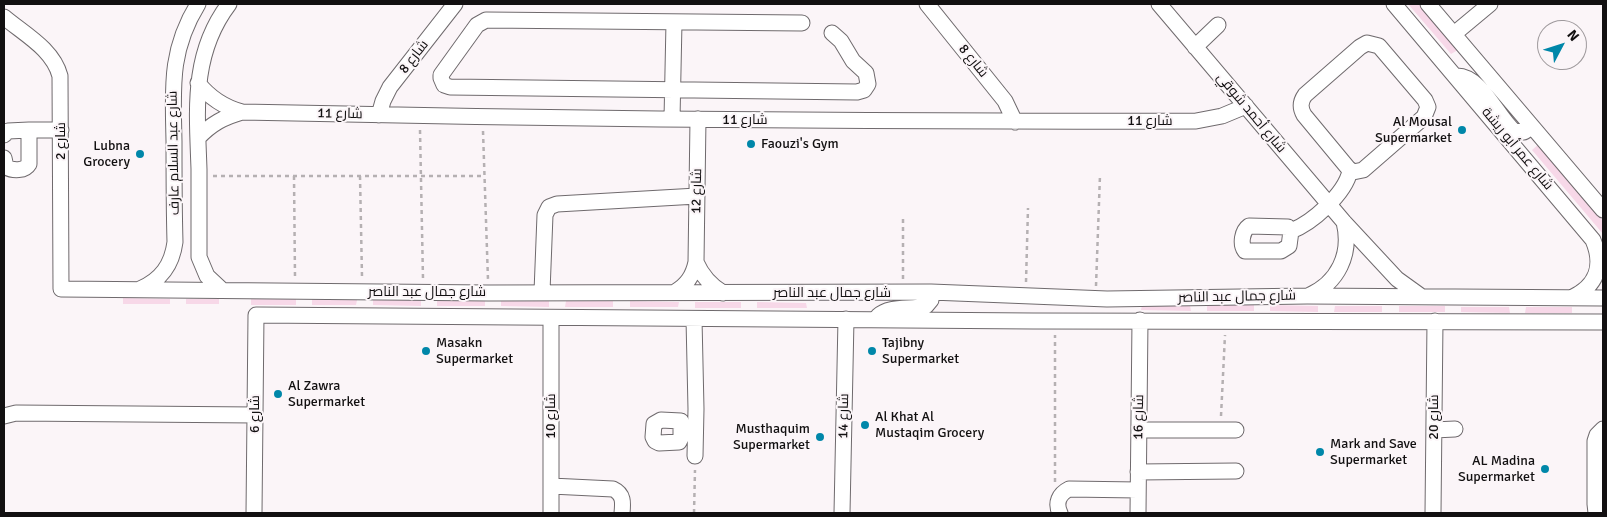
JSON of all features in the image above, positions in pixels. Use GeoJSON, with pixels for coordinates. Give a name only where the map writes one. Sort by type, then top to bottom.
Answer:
{"type":"FeatureCollection","features":[{"type":"Feature","properties":{"kind":"street","name":"شارع عبد السلام عارف"},"geometry":{"type":"LineString","coordinates":[[138,290],[156,280],[163,273],[173,256],[175,242],[174,73],[184,30],[198,4]]}},
{"type":"Feature","properties":{"kind":"street","name":"شارع عبد السلام عارف"},"geometry":{"type":"LineString","coordinates":[[222,290],[207,276],[199,257],[198,83],[200,67],[210,37],[229,4]]}},
{"type":"Feature","properties":{"kind":"street","name":"شارع 8"},"geometry":{"type":"LineString","coordinates":[[379,115],[390,87],[456,4]]}},
{"type":"Feature","properties":{"kind":"street","name":"شارع 8"},"geometry":{"type":"LineString","coordinates":[[927,4],[1005,101],[1015,122]]}},
{"type":"Feature","properties":{"kind":"street","name":"شارع أحمد شوقي"},"geometry":{"type":"LineString","coordinates":[[1159,4],[1344,222],[1397,279],[1422,297]]}},
{"type":"Feature","properties":{"kind":"street","name":"شارع عمر أبو ريشة"},"geometry":{"type":"LineString","coordinates":[[1394,4],[1593,240],[1598,258],[1595,277],[1582,293],[1571,298]]}},
{"type":"Feature","properties":{"kind":"street","name":"شارع عمر أبو ريشة"},"geometry":{"type":"LineString","coordinates":[[1428,4],[1603,210]]}},
{"type":"Feature","properties":{"kind":"street"},"geometry":{"type":"LineString","coordinates":[[1454,34],[1490,4]]}},
{"type":"Feature","properties":{"kind":"street","name":"شارع 2"},"geometry":{"type":"LineString","coordinates":[[4,18],[55,61],[60,76],[60,289]]}},
{"type":"Feature","properties":{"kind":"street"},"geometry":{"type":"LineString","coordinates":[[802,23],[486,20],[477,26],[441,78],[444,85],[450,87],[857,92],[864,90],[868,84],[866,73],[853,61],[841,41],[832,33]]}},
{"type":"Feature","properties":{"kind":"street"},"geometry":{"type":"LineString","coordinates":[[672,119],[674,22]]}},
{"type":"Feature","properties":{"kind":"street"},"geometry":{"type":"LineString","coordinates":[[1195,47],[1218,25]]}},
{"type":"Feature","properties":{"kind":"street"},"geometry":{"type":"LineString","coordinates":[[1371,43],[1379,46],[1420,94],[1427,104],[1428,111],[1424,117],[1363,170],[1350,171],[1304,115],[1301,102],[1305,95],[1360,47],[1371,43]]}},
{"type":"Feature","properties":{"kind":"street"},"geometry":{"type":"LineString","coordinates":[[1456,76],[1467,78],[1476,84],[1514,131],[1524,132],[1532,126]]}},
{"type":"Feature","properties":{"kind":"street","name":"شارع 11"},"geometry":{"type":"LineString","coordinates":[[198,83],[217,102],[242,112],[420,116],[1015,122],[1196,121],[1222,116],[1246,106]]}},
{"type":"Feature","properties":{"kind":"street","name":"شارع 11"},"geometry":{"type":"LineString","coordinates":[[198,138],[222,118],[242,112]]}},
{"type":"Feature","properties":{"kind":"street","name":"شارع 12"},"geometry":{"type":"LineString","coordinates":[[675,292],[692,277],[696,262],[698,119]]}},
{"type":"Feature","properties":{"kind":"street"},"geometry":{"type":"LineString","coordinates":[[174,126],[182,143],[184,196],[186,199],[193,201],[199,197]]}},
{"type":"Feature","properties":{"kind":"street"},"geometry":{"type":"LineString","coordinates":[[4,158],[4,164],[9,168],[24,169],[28,166],[30,162],[29,130]]}},
{"type":"Feature","properties":{"kind":"street"},"geometry":{"type":"LineString","coordinates":[[4,135],[8,131],[61,130]]}},
{"type":"Feature","properties":{"kind":"street"},"geometry":{"type":"LineString","coordinates":[[1291,231],[1308,223],[1329,204],[1346,181],[1350,171]]}},
{"type":"Feature","properties":{"kind":"street"},"geometry":{"type":"LineString","coordinates":[[542,292],[545,215],[549,207],[553,205],[697,196]]}},
{"type":"Feature","properties":{"kind":"street"},"geometry":{"type":"LineString","coordinates":[[1307,296],[1316,293],[1330,281],[1342,265],[1347,244],[1344,222]]}},
{"type":"Feature","properties":{"kind":"street"},"geometry":{"type":"LineString","coordinates":[[696,262],[710,283],[723,293]]}},
{"type":"Feature","properties":{"kind":"street","name":"شارع جمال عبد الناصر"},"geometry":{"type":"LineString","coordinates":[[60,289],[488,293],[931,292],[1101,299],[1307,296],[1603,298]]}},
{"type":"Feature","properties":{"kind":"street"},"geometry":{"type":"LineString","coordinates":[[875,320],[887,311],[926,306],[931,300],[931,292]]}},
{"type":"Feature","properties":{"kind":"street"},"geometry":{"type":"LineString","coordinates":[[1034,321],[1030,319],[1027,312],[1032,306],[1089,305],[1098,303],[1101,299]]}},
{"type":"Feature","properties":{"kind":"street","name":"شارع جمال عبد الناصر"},"geometry":{"type":"LineString","coordinates":[[256,315],[1034,321],[1603,322]]}},
{"type":"Feature","properties":{"kind":"street","name":"شارع 6"},"geometry":{"type":"LineString","coordinates":[[254,513],[256,315]]}},
{"type":"Feature","properties":{"kind":"street","name":"شارع 10"},"geometry":{"type":"LineString","coordinates":[[551,318],[551,513]]}},
{"type":"Feature","properties":{"kind":"street"},"geometry":{"type":"LineString","coordinates":[[694,319],[696,456]]}},
{"type":"Feature","properties":{"kind":"street","name":"شارع 14"},"geometry":{"type":"LineString","coordinates":[[842,513],[846,319]]}},
{"type":"Feature","properties":{"kind":"street","name":"شارع 16"},"geometry":{"type":"LineString","coordinates":[[1138,513],[1140,320]]}},
{"type":"Feature","properties":{"kind":"street","name":"شارع 20"},"geometry":{"type":"LineString","coordinates":[[1433,513],[1434,321]]}},
{"type":"Feature","properties":{"kind":"street"},"geometry":{"type":"LineString","coordinates":[[681,422],[688,410],[696,409]]}},
{"type":"Feature","properties":{"kind":"street"},"geometry":{"type":"LineString","coordinates":[[4,416],[16,413],[255,415]]}},
{"type":"Feature","properties":{"kind":"street"},"geometry":{"type":"LineString","coordinates":[[1434,430],[1455,429]]}},
{"type":"Feature","properties":{"kind":"street"},"geometry":{"type":"LineString","coordinates":[[1596,513],[1595,441],[1597,435],[1603,429]]}},
{"type":"Feature","properties":{"kind":"street"},"geometry":{"type":"LineString","coordinates":[[1139,430],[1236,430]]}},
{"type":"Feature","properties":{"kind":"street"},"geometry":{"type":"LineString","coordinates":[[1138,472],[1236,472]]}},
{"type":"Feature","properties":{"kind":"street"},"geometry":{"type":"LineString","coordinates":[[551,486],[614,489],[618,491],[623,499],[622,513]]}},
{"type":"Feature","properties":{"kind":"street"},"geometry":{"type":"LineString","coordinates":[[1060,513],[1058,500],[1065,491],[1074,489],[1138,490]]}},
{"type":"Feature","properties":{"kind":"path"},"geometry":{"type":"LineString","coordinates":[[420,116],[423,292]]}},
{"type":"Feature","properties":{"kind":"path"},"geometry":{"type":"LineString","coordinates":[[483,117],[488,293]]}},
{"type":"Feature","properties":{"kind":"path"},"geometry":{"type":"LineString","coordinates":[[1100,175],[1101,299]]}},
{"type":"Feature","properties":{"kind":"path"},"geometry":{"type":"LineString","coordinates":[[199,176],[485,176]]}},
{"type":"Feature","properties":{"kind":"path"},"geometry":{"type":"LineString","coordinates":[[294,176],[295,291]]}},
{"type":"Feature","properties":{"kind":"path"},"geometry":{"type":"LineString","coordinates":[[360,176],[362,292]]}},
{"type":"Feature","properties":{"kind":"path"},"geometry":{"type":"LineString","coordinates":[[1026,296],[1028,208]]}},
{"type":"Feature","properties":{"kind":"path"},"geometry":{"type":"LineString","coordinates":[[903,215],[903,292]]}},
{"type":"Feature","properties":{"kind":"path"},"geometry":{"type":"LineString","coordinates":[[1220,430],[1225,320]]}},
{"type":"Feature","properties":{"kind":"path"},"geometry":{"type":"LineString","coordinates":[[1056,321],[1053,476],[1057,486],[1065,491]]}},
{"type":"Feature","properties":{"kind":"path"},"geometry":{"type":"LineString","coordinates":[[694,513],[696,456]]}},
{"type":"Feature","properties":{"kind":"shaded area"},"geometry":{"type":"Polygon","coordinates":[[[1408,4],[1419,4],[1458,50],[1451,54],[1408,4]]]}},
{"type":"Feature","properties":{"kind":"shaded area"},"geometry":{"type":"Polygon","coordinates":[[[1539,144],[1603,221],[1603,234],[1532,150],[1539,144]]]}},
{"type":"Feature","properties":{"kind":"shaded area"},"geometry":{"type":"Polygon","coordinates":[[[123,298],[170,299],[170,304],[123,304],[123,298]]]}},
{"type":"Feature","properties":{"kind":"shaded area"},"geometry":{"type":"Polygon","coordinates":[[[186,299],[219,299],[219,304],[186,304],[186,299]]]}},
{"type":"Feature","properties":{"kind":"shaded area"},"geometry":{"type":"Polygon","coordinates":[[[251,299],[296,299],[296,305],[251,305],[251,299]]]}},
{"type":"Feature","properties":{"kind":"shaded area"},"geometry":{"type":"Polygon","coordinates":[[[312,299],[357,300],[356,305],[312,305],[312,299]]]}},
{"type":"Feature","properties":{"kind":"shaded area"},"geometry":{"type":"Polygon","coordinates":[[[373,300],[421,300],[421,306],[373,305],[373,300]]]}},
{"type":"Feature","properties":{"kind":"shaded area"},"geometry":{"type":"Polygon","coordinates":[[[437,300],[485,300],[485,306],[437,306],[437,300]]]}},
{"type":"Feature","properties":{"kind":"shaded area"},"geometry":{"type":"Polygon","coordinates":[[[501,301],[549,301],[549,307],[501,306],[501,301]]]}},
{"type":"Feature","properties":{"kind":"shaded area"},"geometry":{"type":"Polygon","coordinates":[[[566,301],[613,301],[613,307],[565,307],[566,301]]]}},
{"type":"Feature","properties":{"kind":"shaded area"},"geometry":{"type":"Polygon","coordinates":[[[630,301],[679,302],[678,307],[630,307],[630,301]]]}},
{"type":"Feature","properties":{"kind":"shaded area"},"geometry":{"type":"Polygon","coordinates":[[[695,302],[741,302],[741,308],[695,308],[695,302]]]}},
{"type":"Feature","properties":{"kind":"shaded area"},"geometry":{"type":"Polygon","coordinates":[[[757,302],[806,303],[807,308],[757,308],[757,302]]]}},
{"type":"Feature","properties":{"kind":"shaded area"},"geometry":{"type":"Polygon","coordinates":[[[1142,305],[1190,305],[1191,311],[1141,310],[1142,305]]]}},
{"type":"Feature","properties":{"kind":"shaded area"},"geometry":{"type":"Polygon","coordinates":[[[1207,305],[1254,305],[1254,311],[1207,311],[1207,305]]]}},
{"type":"Feature","properties":{"kind":"shaded area"},"geometry":{"type":"Polygon","coordinates":[[[1270,305],[1318,306],[1318,312],[1270,311],[1270,305]]]}},
{"type":"Feature","properties":{"kind":"shaded area"},"geometry":{"type":"Polygon","coordinates":[[[1335,306],[1382,306],[1382,312],[1334,312],[1335,306]]]}},
{"type":"Feature","properties":{"kind":"shaded area"},"geometry":{"type":"Polygon","coordinates":[[[1399,306],[1445,306],[1445,312],[1399,312],[1399,306]]]}},
{"type":"Feature","properties":{"kind":"shaded area"},"geometry":{"type":"Polygon","coordinates":[[[1461,307],[1509,307],[1510,313],[1461,312],[1461,307]]]}},
{"type":"Feature","properties":{"kind":"shaded area"},"geometry":{"type":"Polygon","coordinates":[[[1526,307],[1572,307],[1572,313],[1525,313],[1526,307]]]}},
{"type":"Feature","properties":{"kind":"place","name":"Al Mousal Supermarket"},"geometry":{"type":"Point","coordinates":[1462,130]}},
{"type":"Feature","properties":{"kind":"place","name":"Faouzi's Gym"},"geometry":{"type":"Point","coordinates":[751,144]}},
{"type":"Feature","properties":{"kind":"place","name":"Lubna Grocery"},"geometry":{"type":"Point","coordinates":[140,154]}},
{"type":"Feature","properties":{"kind":"place","name":"Masakn Supermarket"},"geometry":{"type":"Point","coordinates":[426,351]}},
{"type":"Feature","properties":{"kind":"place","name":"Tajibny Supermarket"},"geometry":{"type":"Point","coordinates":[872,351]}},
{"type":"Feature","properties":{"kind":"place","name":"Al Zawra Supermarket"},"geometry":{"type":"Point","coordinates":[278,394]}},
{"type":"Feature","properties":{"kind":"place","name":"Al Khat Al Mustaqim Grocery"},"geometry":{"type":"Point","coordinates":[865,425]}},
{"type":"Feature","properties":{"kind":"place","name":"Musthaquim Supermarket"},"geometry":{"type":"Point","coordinates":[820,437]}},
{"type":"Feature","properties":{"kind":"place","name":"Mark and Save Supermarket"},"geometry":{"type":"Point","coordinates":[1320,452]}},
{"type":"Feature","properties":{"kind":"place","name":"AL Madina Supermarket"},"geometry":{"type":"Point","coordinates":[1545,469]}}]}
